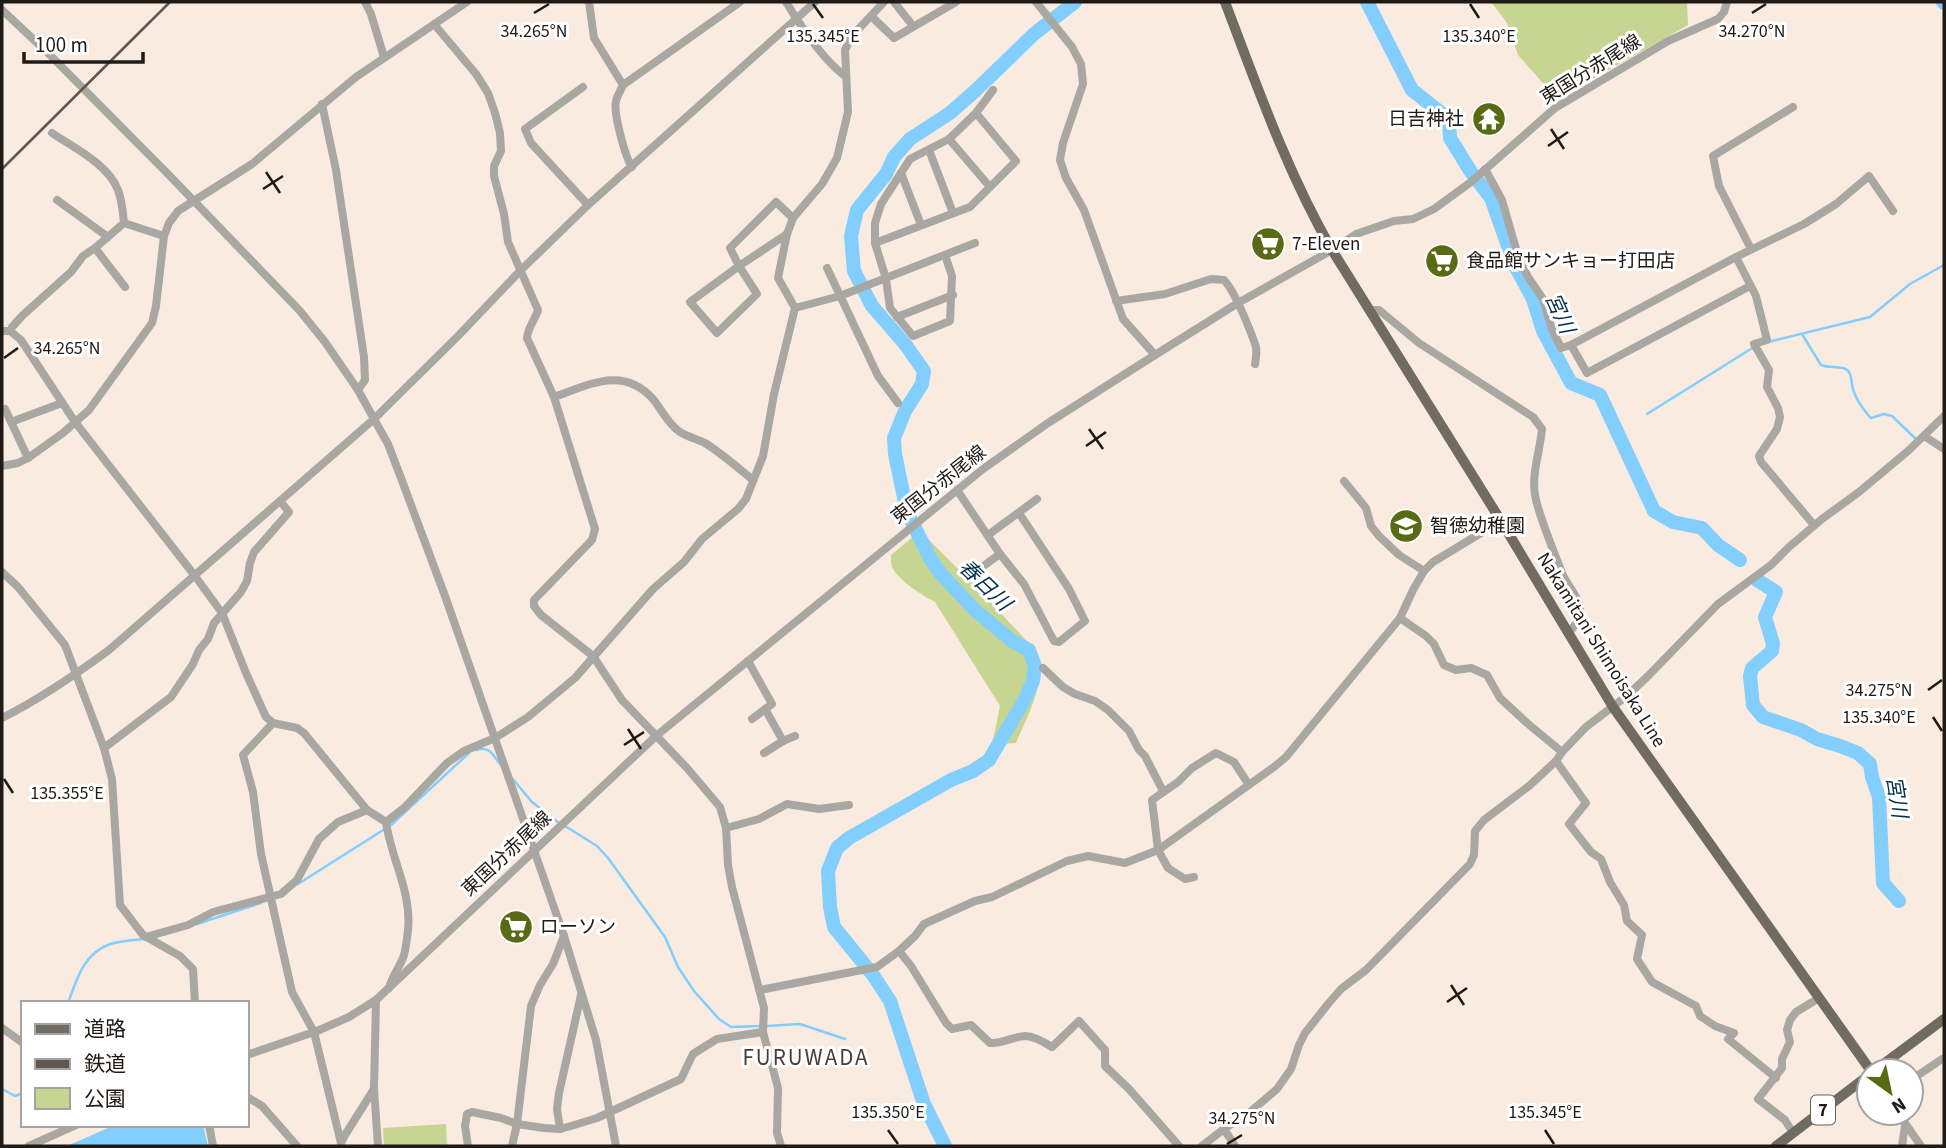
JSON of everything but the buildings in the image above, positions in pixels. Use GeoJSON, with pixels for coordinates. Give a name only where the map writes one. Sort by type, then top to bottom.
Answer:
{"type":"FeatureCollection","features":[{"type":"Feature","properties":{"kind":"main road","name":"Nakamitani Shimoisaka Line"},"geometry":{"type":"LineString","coordinates":[[1225,2],[1294,178],[1332,250],[1613,707],[1860,1057]]}},
{"type":"Feature","properties":{"kind":"main road","name":"7"},"geometry":{"type":"LineString","coordinates":[[1892,1057],[1944,1019]]}},
{"type":"Feature","properties":{"kind":"main road","name":"7"},"geometry":{"type":"LineString","coordinates":[[1776,1146],[1855,1085]]}},
{"type":"Feature","properties":{"kind":"street"},"geometry":{"type":"LineString","coordinates":[[365,2],[384,57]]}},
{"type":"Feature","properties":{"kind":"street"},"geometry":{"type":"LineString","coordinates":[[2,466],[28,458],[89,410],[152,323],[164,236],[178,211],[252,164],[322,104],[384,57],[467,2]]}},
{"type":"Feature","properties":{"kind":"street"},"geometry":{"type":"LineString","coordinates":[[589,2],[594,38],[624,85]]}},
{"type":"Feature","properties":{"kind":"street"},"geometry":{"type":"LineString","coordinates":[[632,167],[627,160],[615,101],[624,85],[740,2]]}},
{"type":"Feature","properties":{"kind":"street"},"geometry":{"type":"LineString","coordinates":[[786,2],[836,70],[845,76]]}},
{"type":"Feature","properties":{"kind":"street"},"geometry":{"type":"LineString","coordinates":[[2,718],[27,706],[109,650],[374,419],[588,205],[815,2]]}},
{"type":"Feature","properties":{"kind":"street"},"geometry":{"type":"LineString","coordinates":[[386,822],[404,808],[447,763],[528,717],[575,678],[653,589],[684,562],[702,539],[746,499],[763,456],[795,308],[778,278],[786,234],[793,218],[822,184],[837,158],[848,112],[845,50],[851,37],[884,2]]}},
{"type":"Feature","properties":{"kind":"street"},"geometry":{"type":"LineString","coordinates":[[894,2],[913,26]]}},
{"type":"Feature","properties":{"kind":"street"},"geometry":{"type":"LineString","coordinates":[[871,16],[894,38],[956,2]]}},
{"type":"Feature","properties":{"kind":"street"},"geometry":{"type":"LineString","coordinates":[[1036,2],[1055,24],[1082,64],[1083,84],[1060,160],[1066,178],[1084,210],[1123,319],[1155,355]]}},
{"type":"Feature","properties":{"kind":"street","name":"東国分赤尾線"},"geometry":{"type":"LineString","coordinates":[[248,1055],[314,1032],[349,1017],[376,1000],[656,736],[983,469],[1048,423],[1155,355],[1356,234],[1386,223],[1413,219],[1434,209],[1471,182],[1555,108],[1668,41],[1717,19],[1724,12],[1727,2]]}},
{"type":"Feature","properties":{"kind":"street"},"geometry":{"type":"LineString","coordinates":[[2,10],[194,200],[300,311],[358,390],[388,444],[446,596],[564,936],[596,1040],[616,1146]]}},
{"type":"Feature","properties":{"kind":"street"},"geometry":{"type":"LineString","coordinates":[[434,24],[476,74],[488,93],[495,113],[501,151],[494,166],[494,176],[505,214],[508,242],[538,310],[527,338],[554,397],[595,529],[595,536],[534,600],[534,606],[541,615],[593,656],[622,700],[720,807],[726,828],[732,887],[764,1008],[763,1032],[778,1088],[777,1133],[781,1146]]}},
{"type":"Feature","properties":{"kind":"street"},"geometry":{"type":"LineString","coordinates":[[583,87],[525,129],[531,143],[588,205]]}},
{"type":"Feature","properties":{"kind":"street"},"geometry":{"type":"LineString","coordinates":[[945,255],[952,276],[950,321],[913,336],[890,308],[882,280],[874,243],[875,223],[881,204],[909,159],[949,139],[976,113],[993,90]]}},
{"type":"Feature","properties":{"kind":"street"},"geometry":{"type":"LineString","coordinates":[[322,104],[336,170],[364,357],[365,380],[358,390]]}},
{"type":"Feature","properties":{"kind":"street"},"geometry":{"type":"LineString","coordinates":[[1751,250],[1719,186],[1713,156],[1793,107]]}},
{"type":"Feature","properties":{"kind":"street"},"geometry":{"type":"LineString","coordinates":[[874,243],[970,207],[1016,161],[976,113]]}},
{"type":"Feature","properties":{"kind":"street"},"geometry":{"type":"LineString","coordinates":[[52,132],[110,176],[118,190],[124,223]]}},
{"type":"Feature","properties":{"kind":"street"},"geometry":{"type":"LineString","coordinates":[[949,139],[990,187]]}},
{"type":"Feature","properties":{"kind":"street"},"geometry":{"type":"LineString","coordinates":[[929,150],[953,213]]}},
{"type":"Feature","properties":{"kind":"street"},"geometry":{"type":"LineString","coordinates":[[1482,171],[1502,200],[1520,259],[1543,299],[1561,348],[1572,345],[1736,257],[1804,224],[1836,204],[1869,176],[1893,211]]}},
{"type":"Feature","properties":{"kind":"street"},"geometry":{"type":"LineString","coordinates":[[901,173],[921,225]]}},
{"type":"Feature","properties":{"kind":"street"},"geometry":{"type":"LineString","coordinates":[[57,200],[108,237]]}},
{"type":"Feature","properties":{"kind":"street"},"geometry":{"type":"LineString","coordinates":[[786,234],[739,266],[690,302],[717,334],[757,294],[739,266],[730,248],[776,202],[793,218]]}},
{"type":"Feature","properties":{"kind":"street"},"geometry":{"type":"LineString","coordinates":[[124,223],[164,236]]}},
{"type":"Feature","properties":{"kind":"street"},"geometry":{"type":"LineString","coordinates":[[124,223],[83,256],[71,272],[6,331],[22,340],[75,422],[222,613],[266,717],[273,723],[297,728],[304,733],[367,810],[386,822]]}},
{"type":"Feature","properties":{"kind":"street"},"geometry":{"type":"LineString","coordinates":[[795,308],[852,292],[975,243]]}},
{"type":"Feature","properties":{"kind":"street"},"geometry":{"type":"LineString","coordinates":[[95,248],[125,287]]}},
{"type":"Feature","properties":{"kind":"street"},"geometry":{"type":"LineString","coordinates":[[1736,257],[1756,296],[1767,340],[1754,344],[1769,370],[1767,387],[1780,417],[1777,429],[1759,456],[1761,462],[1814,526]]}},
{"type":"Feature","properties":{"kind":"street"},"geometry":{"type":"LineString","coordinates":[[827,268],[878,376],[898,403]]}},
{"type":"Feature","properties":{"kind":"street"},"geometry":{"type":"LineString","coordinates":[[1116,301],[1165,294],[1218,278],[1224,280],[1238,303],[1256,348],[1255,364]]}},
{"type":"Feature","properties":{"kind":"street"},"geometry":{"type":"LineString","coordinates":[[1572,345],[1587,373],[1750,286]]}},
{"type":"Feature","properties":{"kind":"street"},"geometry":{"type":"LineString","coordinates":[[897,317],[953,295]]}},
{"type":"Feature","properties":{"kind":"street"},"geometry":{"type":"LineString","coordinates":[[1370,310],[1379,310],[1419,344],[1533,417],[1542,429],[1534,479],[1535,498],[1563,575],[1579,601],[1580,617],[1568,634]]}},
{"type":"Feature","properties":{"kind":"street"},"geometry":{"type":"LineString","coordinates":[[554,397],[604,379],[628,381],[642,388],[680,432],[705,443],[752,479]]}},
{"type":"Feature","properties":{"kind":"street"},"geometry":{"type":"LineString","coordinates":[[11,422],[62,403]]}},
{"type":"Feature","properties":{"kind":"street"},"geometry":{"type":"LineString","coordinates":[[5,409],[28,458]]}},
{"type":"Feature","properties":{"kind":"street"},"geometry":{"type":"LineString","coordinates":[[1202,1146],[1249,1113],[1277,1089],[1292,1069],[1305,1033],[1328,1004],[1341,989],[1366,970],[1466,869],[1475,855],[1475,831],[1484,820],[1529,786],[1586,727],[1649,675],[1718,604],[1771,565],[1814,526],[1859,492],[1944,416]]}},
{"type":"Feature","properties":{"kind":"street"},"geometry":{"type":"LineString","coordinates":[[1924,436],[1944,449]]}},
{"type":"Feature","properties":{"kind":"street"},"geometry":{"type":"LineString","coordinates":[[1344,481],[1366,508],[1371,526],[1378,537],[1424,572]]}},
{"type":"Feature","properties":{"kind":"street"},"geometry":{"type":"LineString","coordinates":[[957,491],[1024,584],[1054,641],[1059,642],[1085,621],[1069,589],[1019,513]]}},
{"type":"Feature","properties":{"kind":"street"},"geometry":{"type":"LineString","coordinates":[[988,535],[1037,499]]}},
{"type":"Feature","properties":{"kind":"street"},"geometry":{"type":"LineString","coordinates":[[104,748],[170,696],[193,664],[214,623],[247,581],[254,552],[289,512],[280,501]]}},
{"type":"Feature","properties":{"kind":"street"},"geometry":{"type":"LineString","coordinates":[[760,990],[877,967],[899,951],[924,924],[975,901],[992,897],[1067,861],[1088,856],[1125,863],[1158,850],[1286,757],[1400,618],[1413,590],[1433,562],[1501,521]]}},
{"type":"Feature","properties":{"kind":"street"},"geometry":{"type":"LineString","coordinates":[[971,575],[1000,554]]}},
{"type":"Feature","properties":{"kind":"street"},"geometry":{"type":"LineString","coordinates":[[2,572],[18,587],[65,645],[104,748],[112,779],[120,905],[146,937],[180,956],[193,969],[195,1001]]}},
{"type":"Feature","properties":{"kind":"street"},"geometry":{"type":"LineString","coordinates":[[1400,618],[1434,644],[1444,665],[1456,670],[1471,668],[1487,675],[1500,698],[1562,752]]}},
{"type":"Feature","properties":{"kind":"street"},"geometry":{"type":"LineString","coordinates":[[748,661],[772,704],[752,719]]}},
{"type":"Feature","properties":{"kind":"street"},"geometry":{"type":"LineString","coordinates":[[1043,668],[1063,687],[1096,701],[1129,731],[1163,791]]}},
{"type":"Feature","properties":{"kind":"street"},"geometry":{"type":"LineString","coordinates":[[765,709],[783,741]]}},
{"type":"Feature","properties":{"kind":"street"},"geometry":{"type":"LineString","coordinates":[[273,723],[243,755],[253,792],[261,854],[292,992],[314,1032],[341,1145]]}},
{"type":"Feature","properties":{"kind":"street"},"geometry":{"type":"LineString","coordinates":[[764,752],[795,736]]}},
{"type":"Feature","properties":{"kind":"street"},"geometry":{"type":"LineString","coordinates":[[1195,877],[1185,879],[1168,868],[1158,850],[1152,800],[1178,782],[1192,768],[1216,753],[1234,762],[1249,785]]}},
{"type":"Feature","properties":{"kind":"street"},"geometry":{"type":"LineString","coordinates":[[1556,761],[1586,803],[1569,824],[1591,852],[1601,859],[1610,882],[1624,905],[1627,921],[1642,935],[1637,959],[1652,982],[1696,1006],[1700,1016],[1715,1026],[1734,1033],[1728,1039],[1776,1078]]}},
{"type":"Feature","properties":{"kind":"street"},"geometry":{"type":"LineString","coordinates":[[726,828],[759,819],[787,804],[818,808],[849,805]]}},
{"type":"Feature","properties":{"kind":"street"},"geometry":{"type":"LineString","coordinates":[[146,937],[188,925],[213,912],[281,894],[297,880],[319,839],[338,822],[367,810]]}},
{"type":"Feature","properties":{"kind":"street"},"geometry":{"type":"LineString","coordinates":[[386,822],[388,837],[405,885],[409,917],[403,957],[391,978],[389,988]]}},
{"type":"Feature","properties":{"kind":"street"},"geometry":{"type":"LineString","coordinates":[[512,1146],[531,1006],[564,936]]}},
{"type":"Feature","properties":{"kind":"street"},"geometry":{"type":"LineString","coordinates":[[899,951],[952,1029],[971,1025],[990,1043],[998,1044],[1026,1036],[1052,1046],[1079,1021],[1105,1050],[1105,1066],[1179,1146]]}},
{"type":"Feature","properties":{"kind":"street"},"geometry":{"type":"LineString","coordinates":[[560,1129],[558,1093],[582,993]]}},
{"type":"Feature","properties":{"kind":"street"},"geometry":{"type":"LineString","coordinates":[[1793,1133],[1785,1120],[1758,1099],[1782,1068],[1782,1059],[1790,1042],[1787,1030],[1790,1020],[1796,1012],[1819,998]]}},
{"type":"Feature","properties":{"kind":"street"},"geometry":{"type":"LineString","coordinates":[[376,1000],[374,1089],[379,1146]]}},
{"type":"Feature","properties":{"kind":"street"},"geometry":{"type":"LineString","coordinates":[[2,1028],[21,1042]]}},
{"type":"Feature","properties":{"kind":"street"},"geometry":{"type":"LineString","coordinates":[[468,1146],[465,1126],[467,1114],[472,1112],[517,1124],[560,1129],[610,1112],[681,1079],[693,1054],[717,1039],[763,1032]]}},
{"type":"Feature","properties":{"kind":"street"},"geometry":{"type":"LineString","coordinates":[[1925,1070],[1944,1059]]}},
{"type":"Feature","properties":{"kind":"street"},"geometry":{"type":"LineString","coordinates":[[341,1145],[374,1089]]}},
{"type":"Feature","properties":{"kind":"street"},"geometry":{"type":"LineString","coordinates":[[248,1098],[262,1105],[297,1146]]}},
{"type":"Feature","properties":{"kind":"street"},"geometry":{"type":"LineString","coordinates":[[29,1146],[72,1127]]}},
{"type":"Feature","properties":{"kind":"street"},"geometry":{"type":"LineString","coordinates":[[209,1127],[213,1146]]}},
{"type":"Feature","properties":{"kind":"street"},"geometry":{"type":"LineString","coordinates":[[1901,1146],[1905,1127]]}},
{"type":"Feature","properties":{"kind":"street"},"geometry":{"type":"LineString","coordinates":[[1906,1127],[1921,1146]]}},
{"type":"Feature","properties":{"kind":"street"},"geometry":{"type":"LineString","coordinates":[[1224,1129],[1235,1146]]}},
{"type":"Feature","properties":{"kind":"green space"},"geometry":{"type":"Polygon","coordinates":[[[1491,2],[1687,2],[1688,25],[1557,99],[1518,55],[1507,23],[1491,2]]]}},
{"type":"Feature","properties":{"kind":"green space"},"geometry":{"type":"Polygon","coordinates":[[[920,531],[1035,650],[1038,686],[1016,743],[992,745],[1000,706],[935,602],[905,582],[892,567],[891,555],[920,531]]]}},
{"type":"Feature","properties":{"kind":"green space"},"geometry":{"type":"Polygon","coordinates":[[[446,1124],[447,1146],[384,1146],[383,1128],[446,1124]]]}},
{"type":"Feature","properties":{"kind":"water"},"geometry":{"type":"Polygon","coordinates":[[[110,1127],[203,1127],[208,1146],[67,1146],[110,1127]]]}},
{"type":"Feature","properties":{"kind":"waterway","name":"春日川"},"geometry":{"type":"LineString","coordinates":[[945,1146],[924,1104],[890,1001],[873,975],[834,927],[828,871],[837,848],[849,838],[989,760],[1024,701],[1033,681],[1035,666],[1029,650],[1012,641],[975,610],[942,575],[931,560],[907,512],[894,438],[905,411],[922,384],[924,371],[872,306],[854,271],[851,236],[857,210],[910,139],[950,113],[1034,34],[1075,2]]}},
{"type":"Feature","properties":{"kind":"waterway","name":"宮川"},"geometry":{"type":"LineString","coordinates":[[1367,2],[1412,90],[1449,119],[1450,138],[1491,198],[1515,266],[1533,299],[1543,331],[1571,383],[1600,395],[1654,511],[1673,522],[1702,528],[1718,545],[1740,560]]}},
{"type":"Feature","properties":{"kind":"waterway"},"geometry":{"type":"LineString","coordinates":[[1768,342],[1870,317],[1910,284],[1944,265]]}},
{"type":"Feature","properties":{"kind":"waterway"},"geometry":{"type":"LineString","coordinates":[[1802,334],[1821,365],[1843,368],[1849,372],[1857,399],[1871,418],[1884,414],[1892,416],[1917,440]]}},
{"type":"Feature","properties":{"kind":"waterway"},"geometry":{"type":"LineString","coordinates":[[1647,414],[1754,347]]}},
{"type":"Feature","properties":{"kind":"waterway","name":"宮川"},"geometry":{"type":"LineString","coordinates":[[1757,580],[1776,592],[1765,617],[1773,644],[1772,651],[1752,668],[1750,676],[1753,705],[1763,717],[1858,753],[1870,764],[1879,797],[1883,883],[1899,901]]}},
{"type":"Feature","properties":{"kind":"waterway"},"geometry":{"type":"LineString","coordinates":[[476,750],[488,750],[500,764]]}},
{"type":"Feature","properties":{"kind":"waterway"},"geometry":{"type":"LineString","coordinates":[[298,884],[391,825],[469,753]]}},
{"type":"Feature","properties":{"kind":"waterway"},"geometry":{"type":"LineString","coordinates":[[511,777],[532,802],[559,823]]}},
{"type":"Feature","properties":{"kind":"waterway"},"geometry":{"type":"LineString","coordinates":[[565,826],[597,846],[608,858],[665,937],[678,967],[694,991],[719,1019],[731,1027],[760,1026]]}},
{"type":"Feature","properties":{"kind":"waterway"},"geometry":{"type":"LineString","coordinates":[[197,924],[261,903]]}},
{"type":"Feature","properties":{"kind":"waterway"},"geometry":{"type":"LineString","coordinates":[[69,1001],[82,968],[93,954],[110,944],[144,939]]}},
{"type":"Feature","properties":{"kind":"waterway"},"geometry":{"type":"LineString","coordinates":[[767,1026],[800,1024],[845,1039]]}},
{"type":"Feature","properties":{"kind":"waterway"},"geometry":{"type":"LineString","coordinates":[[2,1089],[15,1096],[21,1094]]}},
{"type":"Feature","properties":{"kind":"railway"},"geometry":{"type":"LineString","coordinates":[[2,169],[170,2]]}},
{"type":"Feature","properties":{"kind":"place","name":"日吉神社"},"geometry":{"type":"Point","coordinates":[1489,119]}},
{"type":"Feature","properties":{"kind":"place","name":"7-Eleven"},"geometry":{"type":"Point","coordinates":[1268,244]}},
{"type":"Feature","properties":{"kind":"place","name":"食品館サンキョー打田店"},"geometry":{"type":"Point","coordinates":[1442,261]}},
{"type":"Feature","properties":{"kind":"place","name":"智徳幼稚園"},"geometry":{"type":"Point","coordinates":[1406,526]}},
{"type":"Feature","properties":{"kind":"place","name":"ローソン"},"geometry":{"type":"Point","coordinates":[516,927]}},
{"type":"Feature","properties":{"kind":"district","name":"FURUWADA"},"geometry":{"type":"Point","coordinates":[806,1057]}}]}
